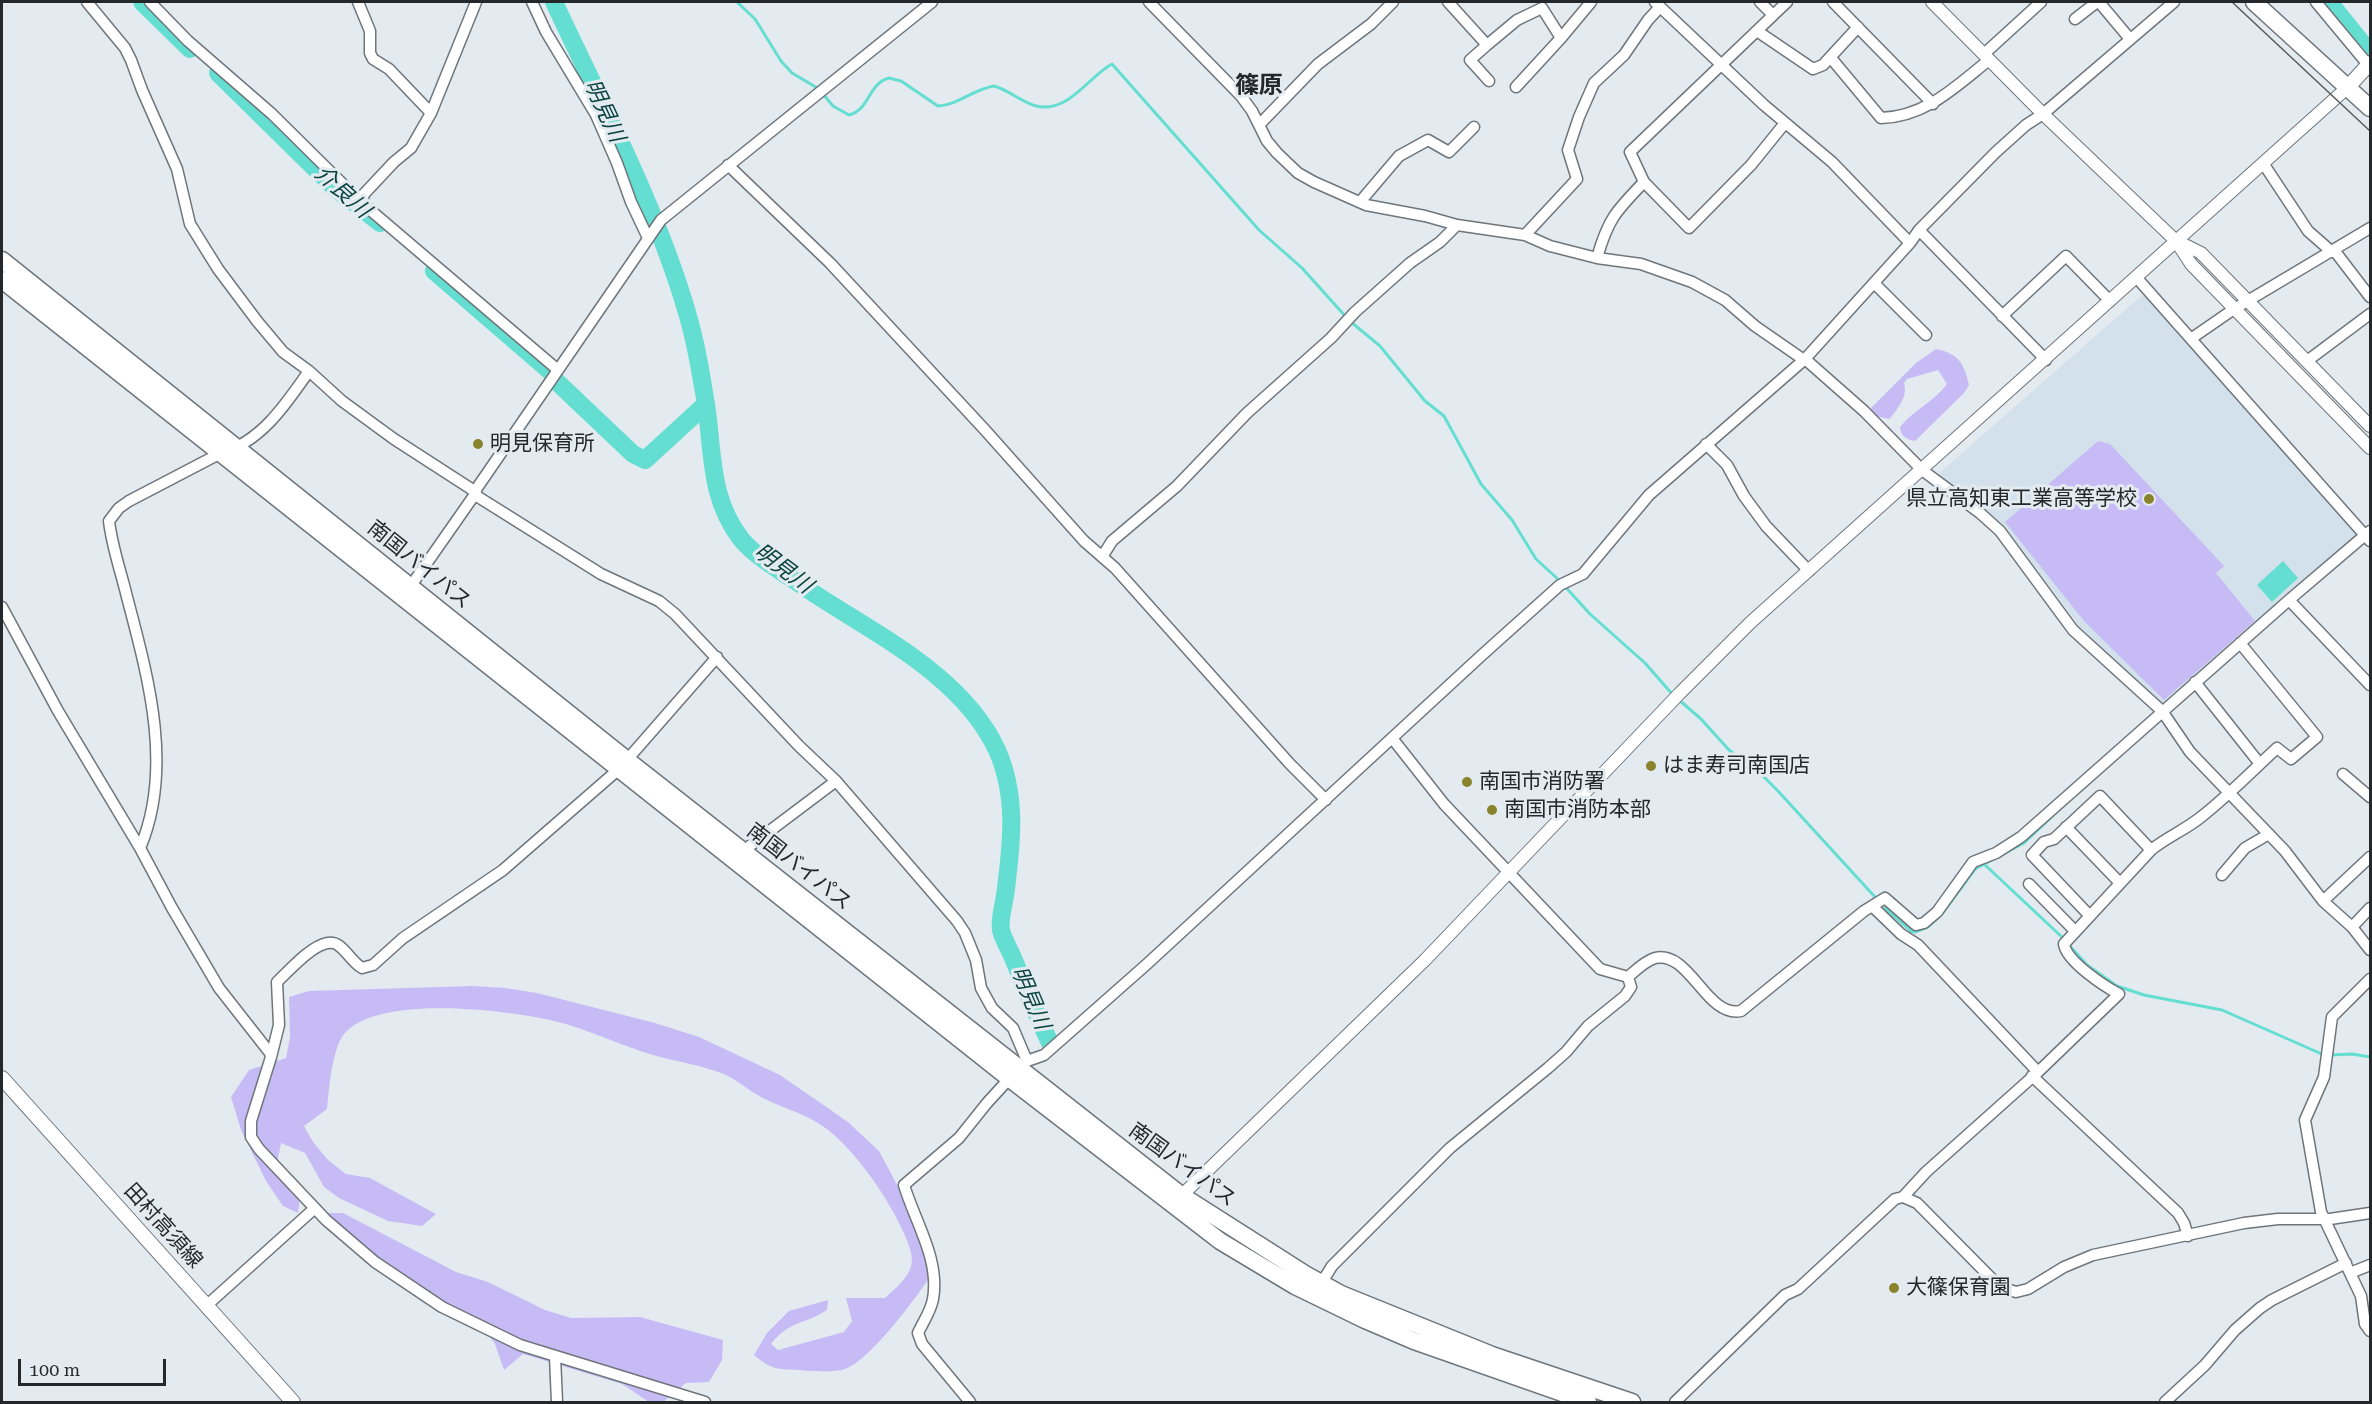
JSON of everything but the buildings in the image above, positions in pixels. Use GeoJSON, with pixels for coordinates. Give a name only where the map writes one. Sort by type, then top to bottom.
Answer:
{"type":"FeatureCollection","features":[{"type":"Feature","properties":{"kind":"highway"},"geometry":{"type":"LineString","coordinates":[[2254,2],[2370,108]]}},
{"type":"Feature","properties":{"kind":"highway","name":"南国バイパス"},"geometry":{"type":"LineString","coordinates":[[2,260],[237,449],[406,592]]}},
{"type":"Feature","properties":{"kind":"highway","name":"南国バイパス"},"geometry":{"type":"LineString","coordinates":[[2,280],[221,453],[406,592],[623,765],[1019,1069]]}},
{"type":"Feature","properties":{"kind":"highway","name":"南国バイパス"},"geometry":{"type":"LineString","coordinates":[[623,765],[743,851],[1019,1069],[1176,1200],[1220,1241],[1318,1289],[1414,1341],[1588,1402]]}},
{"type":"Feature","properties":{"kind":"highway","name":"南国バイパス"},"geometry":{"type":"LineString","coordinates":[[1318,1289],[1370,1306],[1492,1355],[1632,1402]]}},
{"type":"Feature","properties":{"kind":"main road"},"geometry":{"type":"LineString","coordinates":[[2348,87],[2370,65]]}},
{"type":"Feature","properties":{"kind":"main road","name":"田村高須線"},"geometry":{"type":"LineString","coordinates":[[2,1078],[293,1402]]}},
{"type":"Feature","properties":{"kind":"street"},"geometry":{"type":"LineString","coordinates":[[87,2],[125,48],[131,60],[177,169],[190,224],[218,270],[283,352],[309,371],[342,401],[394,439],[601,574],[659,601],[675,614],[799,746],[836,781],[957,921],[965,933],[976,960],[981,988],[992,1008],[1013,1028],[1019,1069]]}},
{"type":"Feature","properties":{"kind":"street"},"geometry":{"type":"LineString","coordinates":[[150,2],[188,41],[273,114],[362,203],[558,370]]}},
{"type":"Feature","properties":{"kind":"street"},"geometry":{"type":"LineString","coordinates":[[358,2],[370,31],[370,53],[373,60],[389,69],[431,113]]}},
{"type":"Feature","properties":{"kind":"street"},"geometry":{"type":"LineString","coordinates":[[362,203],[364,194],[394,162],[411,148],[431,113],[476,2]]}},
{"type":"Feature","properties":{"kind":"street"},"geometry":{"type":"LineString","coordinates":[[532,2],[546,32],[596,115],[634,211],[650,235]]}},
{"type":"Feature","properties":{"kind":"street"},"geometry":{"type":"LineString","coordinates":[[1259,125],[1318,64],[1371,24],[1393,2]]}},
{"type":"Feature","properties":{"kind":"street"},"geometry":{"type":"LineString","coordinates":[[1448,2],[1487,45]]}},
{"type":"Feature","properties":{"kind":"street"},"geometry":{"type":"LineString","coordinates":[[1516,87],[1591,2]]}},
{"type":"Feature","properties":{"kind":"street"},"geometry":{"type":"LineString","coordinates":[[1760,2],[1773,15]]}},
{"type":"Feature","properties":{"kind":"street"},"geometry":{"type":"LineString","coordinates":[[1785,123],[1751,165],[1689,228],[1644,182],[1630,152],[1787,2]]}},
{"type":"Feature","properties":{"kind":"street"},"geometry":{"type":"LineString","coordinates":[[1833,2],[1933,104]]}},
{"type":"Feature","properties":{"kind":"street"},"geometry":{"type":"LineString","coordinates":[[1932,2],[2043,114],[2176,241],[2190,264],[2370,448]]}},
{"type":"Feature","properties":{"kind":"street"},"geometry":{"type":"LineString","coordinates":[[1831,58],[1881,118],[1893,118],[1933,104],[1987,57],[2041,2]]}},
{"type":"Feature","properties":{"kind":"street"},"geometry":{"type":"LineString","coordinates":[[2075,20],[2098,2],[2130,39]]}},
{"type":"Feature","properties":{"kind":"street"},"geometry":{"type":"LineString","coordinates":[[970,1402],[922,1344],[918,1333],[933,1299],[934,1275],[928,1250],[904,1185],[959,1138],[987,1103],[1019,1069],[1052,1048],[1563,584],[1583,574],[1649,495],[1804,359],[1910,243],[1918,230],[1996,152],[2174,2]]}},
{"type":"Feature","properties":{"kind":"street"},"geometry":{"type":"LineString","coordinates":[[2316,2],[2370,65]]}},
{"type":"Feature","properties":{"kind":"street"},"geometry":{"type":"LineString","coordinates":[[406,592],[661,220],[928,3]]}},
{"type":"Feature","properties":{"kind":"street"},"geometry":{"type":"LineString","coordinates":[[1153,3],[1241,96],[1267,141],[1298,173],[1360,202],[1457,225],[1525,236],[1550,246],[1597,258],[1641,264],[1692,282],[1725,300],[1755,326],[1804,359],[1864,411],[1922,470],[1980,513],[2000,531],[2073,630],[2162,711],[2190,752],[2285,851],[2323,901],[2352,927],[2370,950]]}},
{"type":"Feature","properties":{"kind":"street"},"geometry":{"type":"LineString","coordinates":[[1525,236],[1577,180],[1568,150],[1594,83],[1624,55],[1657,4],[1785,123],[1832,162],[1910,243]]}},
{"type":"Feature","properties":{"kind":"street"},"geometry":{"type":"LineString","coordinates":[[1489,81],[1470,60],[1517,20],[1542,8],[1561,38]]}},
{"type":"Feature","properties":{"kind":"street"},"geometry":{"type":"LineString","coordinates":[[1757,31],[1813,69],[1818,69],[1831,58],[1858,27]]}},
{"type":"Feature","properties":{"kind":"street"},"geometry":{"type":"LineString","coordinates":[[1176,1200],[1425,960],[1676,697],[1751,622],[2348,87]]}},
{"type":"Feature","properties":{"kind":"street"},"geometry":{"type":"LineString","coordinates":[[1360,202],[1399,156],[1428,140],[1449,152],[1474,127]]}},
{"type":"Feature","properties":{"kind":"street"},"geometry":{"type":"LineString","coordinates":[[2263,164],[2308,231],[2333,251],[2370,297]]}},
{"type":"Feature","properties":{"kind":"street"},"geometry":{"type":"LineString","coordinates":[[728,165],[830,263],[1084,541],[1115,568],[1290,764],[1326,800]]}},
{"type":"Feature","properties":{"kind":"street"},"geometry":{"type":"LineString","coordinates":[[1597,258],[1606,228],[1618,209],[1644,182]]}},
{"type":"Feature","properties":{"kind":"street"},"geometry":{"type":"LineString","coordinates":[[1102,557],[1112,541],[1178,486],[1247,413],[1410,263],[1440,242],[1457,225]]}},
{"type":"Feature","properties":{"kind":"street"},"geometry":{"type":"LineString","coordinates":[[2192,338],[2234,309],[2370,228]]}},
{"type":"Feature","properties":{"kind":"street"},"geometry":{"type":"LineString","coordinates":[[1918,230],[2046,360]]}},
{"type":"Feature","properties":{"kind":"street"},"geometry":{"type":"LineString","coordinates":[[2176,241],[2201,253],[2370,426]]}},
{"type":"Feature","properties":{"kind":"street"},"geometry":{"type":"LineString","coordinates":[[2002,315],[2066,256],[2110,301]]}},
{"type":"Feature","properties":{"kind":"street"},"geometry":{"type":"LineString","coordinates":[[1628,977],[1655,958],[1668,959],[1682,968],[1721,1008],[1732,1013],[1741,1011],[1872,906],[1886,898],[1916,925],[1924,923],[1937,912],[1973,862],[1996,853],[2021,837],[2289,600],[2368,535],[2136,277]]}},
{"type":"Feature","properties":{"kind":"street"},"geometry":{"type":"LineString","coordinates":[[1874,283],[1926,335]]}},
{"type":"Feature","properties":{"kind":"street"},"geometry":{"type":"LineString","coordinates":[[2307,361],[2370,314]]}},
{"type":"Feature","properties":{"kind":"street"},"geometry":{"type":"LineString","coordinates":[[140,848],[147,832],[153,805],[158,755],[148,687],[109,521],[119,508],[129,501],[221,453],[237,449],[279,414],[309,371]]}},
{"type":"Feature","properties":{"kind":"street"},"geometry":{"type":"LineString","coordinates":[[1706,444],[1727,465],[1744,496],[1766,526],[1809,571]]}},
{"type":"Feature","properties":{"kind":"street"},"geometry":{"type":"LineString","coordinates":[[2289,600],[2369,679]]}},
{"type":"Feature","properties":{"kind":"street"},"geometry":{"type":"LineString","coordinates":[[2,607],[58,711],[140,848],[219,988],[271,1057]]}},
{"type":"Feature","properties":{"kind":"street"},"geometry":{"type":"LineString","coordinates":[[1675,1402],[1785,1295],[1798,1289],[1895,1200],[1903,1197],[1926,1172],[2035,1074],[2119,994],[2076,963],[2064,949],[2064,944],[2151,850],[2162,841],[2189,827],[2277,748],[2291,759],[2317,736],[2240,643]]}},
{"type":"Feature","properties":{"kind":"street"},"geometry":{"type":"LineString","coordinates":[[705,1402],[520,1345],[442,1307],[375,1262],[315,1208],[259,1149],[251,1137],[250,1121],[279,1025],[277,982],[319,944],[329,942],[337,944],[362,968],[373,965],[403,938],[503,870],[623,765],[717,657]]}},
{"type":"Feature","properties":{"kind":"street"},"geometry":{"type":"LineString","coordinates":[[2195,682],[2260,764]]}},
{"type":"Feature","properties":{"kind":"street"},"geometry":{"type":"LineString","coordinates":[[1392,738],[1444,804],[1600,969],[1628,977]]}},
{"type":"Feature","properties":{"kind":"street"},"geometry":{"type":"LineString","coordinates":[[2343,774],[2370,798]]}},
{"type":"Feature","properties":{"kind":"street"},"geometry":{"type":"LineString","coordinates":[[743,851],[836,781]]}},
{"type":"Feature","properties":{"kind":"street"},"geometry":{"type":"LineString","coordinates":[[2089,915],[2032,855],[2044,842],[2054,838],[2100,796],[2151,850]]}},
{"type":"Feature","properties":{"kind":"street"},"geometry":{"type":"LineString","coordinates":[[2066,827],[2120,883]]}},
{"type":"Feature","properties":{"kind":"street"},"geometry":{"type":"LineString","coordinates":[[2222,875],[2246,848],[2269,834]]}},
{"type":"Feature","properties":{"kind":"street"},"geometry":{"type":"LineString","coordinates":[[2323,901],[2370,857]]}},
{"type":"Feature","properties":{"kind":"street"},"geometry":{"type":"LineString","coordinates":[[2029,884],[2075,932]]}},
{"type":"Feature","properties":{"kind":"street"},"geometry":{"type":"LineString","coordinates":[[1872,906],[1901,934],[1918,945],[2035,1074],[2178,1214],[2188,1236]]}},
{"type":"Feature","properties":{"kind":"street"},"geometry":{"type":"LineString","coordinates":[[2352,927],[2370,908]]}},
{"type":"Feature","properties":{"kind":"street"},"geometry":{"type":"LineString","coordinates":[[1318,1289],[1332,1266],[1450,1148],[1548,1068],[1566,1052],[1588,1026],[1625,996],[1631,987],[1628,977]]}},
{"type":"Feature","properties":{"kind":"street"},"geometry":{"type":"LineString","coordinates":[[2370,979],[2332,1017],[2324,1077],[2305,1120],[2323,1219],[2361,1296],[2365,1324],[2370,1331]]}},
{"type":"Feature","properties":{"kind":"street"},"geometry":{"type":"LineString","coordinates":[[1903,1197],[1917,1203],[2000,1287],[2011,1292],[2028,1289],[2064,1267],[2093,1255],[2263,1220],[2323,1219],[2370,1213]]}},
{"type":"Feature","properties":{"kind":"street"},"geometry":{"type":"LineString","coordinates":[[206,1306],[315,1208]]}},
{"type":"Feature","properties":{"kind":"street"},"geometry":{"type":"LineString","coordinates":[[2164,1402],[2205,1365],[2235,1330],[2272,1300],[2348,1268],[2370,1265]]}},
{"type":"Feature","properties":{"kind":"street"},"geometry":{"type":"LineString","coordinates":[[555,1357],[557,1402]]}},
{"type":"Feature","properties":{"kind":"shaded area","name":"県立高知東工業高等学校"},"geometry":{"type":"Polygon","coordinates":[[[2146,294],[2360,534],[2164,705],[2080,627],[2002,523],[1937,475],[2146,294]]]}},
{"type":"Feature","properties":{"kind":"shaded area"},"geometry":{"type":"Polygon","coordinates":[[[1936,349],[1950,354],[1959,361],[1969,385],[1964,393],[1915,441],[1903,435],[1900,427],[1947,384],[1938,370],[1907,379],[1904,383],[1903,398],[1890,419],[1875,416],[1871,408],[1916,363],[1936,349]]]}},
{"type":"Feature","properties":{"kind":"shaded area"},"geometry":{"type":"Polygon","coordinates":[[[2098,441],[2110,444],[2224,566],[2216,573],[2255,621],[2164,700],[2084,621],[2005,522],[2098,441]]]}},
{"type":"Feature","properties":{"kind":"shaded area"},"geometry":{"type":"Polygon","coordinates":[[[2283,561],[2298,578],[2272,602],[2257,585],[2283,561]]]}},
{"type":"Feature","properties":{"kind":"shaded area"},"geometry":{"type":"Polygon","coordinates":[[[472,986],[537,993],[655,1023],[699,1037],[780,1075],[848,1122],[879,1151],[903,1196],[934,1271],[880,1341],[867,1354],[845,1369],[823,1371],[779,1369],[765,1364],[754,1355],[767,1333],[789,1311],[828,1300],[827,1310],[791,1327],[778,1336],[771,1344],[778,1350],[844,1332],[852,1321],[846,1298],[885,1298],[910,1271],[912,1263],[909,1245],[891,1208],[864,1167],[830,1131],[818,1123],[761,1097],[726,1075],[653,1055],[554,1021],[476,1010],[413,1009],[385,1014],[361,1022],[344,1034],[340,1041],[332,1070],[327,1109],[304,1126],[313,1142],[328,1160],[346,1174],[370,1178],[436,1214],[422,1226],[388,1221],[339,1198],[324,1187],[305,1153],[281,1143],[277,1164],[300,1197],[298,1213],[283,1206],[266,1181],[241,1130],[231,1097],[249,1070],[286,1058],[290,1037],[289,997],[309,991],[472,986]]]}},
{"type":"Feature","properties":{"kind":"shaded area"},"geometry":{"type":"Polygon","coordinates":[[[323,1213],[343,1213],[456,1272],[488,1282],[545,1310],[571,1318],[640,1317],[723,1340],[722,1360],[709,1382],[686,1383],[663,1402],[649,1402],[622,1384],[523,1354],[504,1370],[495,1344],[481,1325],[381,1269],[323,1213]]]}},
{"type":"Feature","properties":{"kind":"waterway","name":"介良川"},"geometry":{"type":"LineString","coordinates":[[142,2],[190,49]]}},
{"type":"Feature","properties":{"kind":"waterway","name":"明見川"},"geometry":{"type":"LineString","coordinates":[[554,2],[627,156],[661,236],[675,276],[699,363],[715,478],[731,524],[741,539],[766,561],[908,653],[935,674],[980,722],[997,750],[1008,784],[1011,818],[1010,853],[1001,930],[1050,1043]]}},
{"type":"Feature","properties":{"kind":"waterway"},"geometry":{"type":"LineString","coordinates":[[737,2],[755,19],[781,61],[792,73],[819,89]]}},
{"type":"Feature","properties":{"kind":"waterway"},"geometry":{"type":"LineString","coordinates":[[2329,2],[2370,53]]}},
{"type":"Feature","properties":{"kind":"waterway"},"geometry":{"type":"LineString","coordinates":[[823,94],[833,106],[849,115],[861,108],[877,85],[889,78],[901,81],[938,106],[952,103],[994,86],[1036,106],[1047,107],[1068,100],[1112,64],[1259,230],[1302,268],[1346,317]]}},
{"type":"Feature","properties":{"kind":"waterway","name":"介良川"},"geometry":{"type":"LineString","coordinates":[[218,73],[335,188],[380,223]]}},
{"type":"Feature","properties":{"kind":"waterway","name":"介良川"},"geometry":{"type":"LineString","coordinates":[[434,271],[551,372]]}},
{"type":"Feature","properties":{"kind":"waterway"},"geometry":{"type":"LineString","coordinates":[[1351,322],[1380,346],[1425,401],[1444,416],[1481,484],[1512,520],[1536,559],[1590,614],[1645,663],[1673,695]]}},
{"type":"Feature","properties":{"kind":"waterway","name":"介良川"},"geometry":{"type":"LineString","coordinates":[[556,381],[633,454],[645,460],[706,404]]}},
{"type":"Feature","properties":{"kind":"waterway"},"geometry":{"type":"LineString","coordinates":[[1678,699],[1701,719],[1729,750],[1762,775],[1778,791],[1875,897]]}},
{"type":"Feature","properties":{"kind":"waterway"},"geometry":{"type":"LineString","coordinates":[[1885,908],[1911,931],[1915,932],[1928,927],[1942,914],[1975,869],[2024,843],[2061,808]]}},
{"type":"Feature","properties":{"kind":"waterway"},"geometry":{"type":"LineString","coordinates":[[1984,864],[2063,938]]}},
{"type":"Feature","properties":{"kind":"waterway"},"geometry":{"type":"LineString","coordinates":[[2069,945],[2087,965],[2117,986],[2144,995],[2222,1010],[2324,1055]]}},
{"type":"Feature","properties":{"kind":"waterway"},"geometry":{"type":"LineString","coordinates":[[2331,1055],[2352,1054],[2370,1057]]}},
{"type":"Feature","properties":{"kind":"tram line"},"geometry":{"type":"LineString","coordinates":[[2232,2],[2370,131]]}},
{"type":"Feature","properties":{"kind":"place","name":"明見保育所"},"geometry":{"type":"Point","coordinates":[478,444]}},
{"type":"Feature","properties":{"kind":"place","name":"県立高知東工業高等学校"},"geometry":{"type":"Point","coordinates":[2149,499]}},
{"type":"Feature","properties":{"kind":"place","name":"はま寿司南国店"},"geometry":{"type":"Point","coordinates":[1651,766]}},
{"type":"Feature","properties":{"kind":"place","name":"南国市消防署"},"geometry":{"type":"Point","coordinates":[1467,782]}},
{"type":"Feature","properties":{"kind":"place","name":"南国市消防本部"},"geometry":{"type":"Point","coordinates":[1492,810]}},
{"type":"Feature","properties":{"kind":"place","name":"大篠保育園"},"geometry":{"type":"Point","coordinates":[1894,1288]}},
{"type":"Feature","properties":{"kind":"district","name":"篠原"},"geometry":{"type":"Point","coordinates":[1259,86]}}]}
